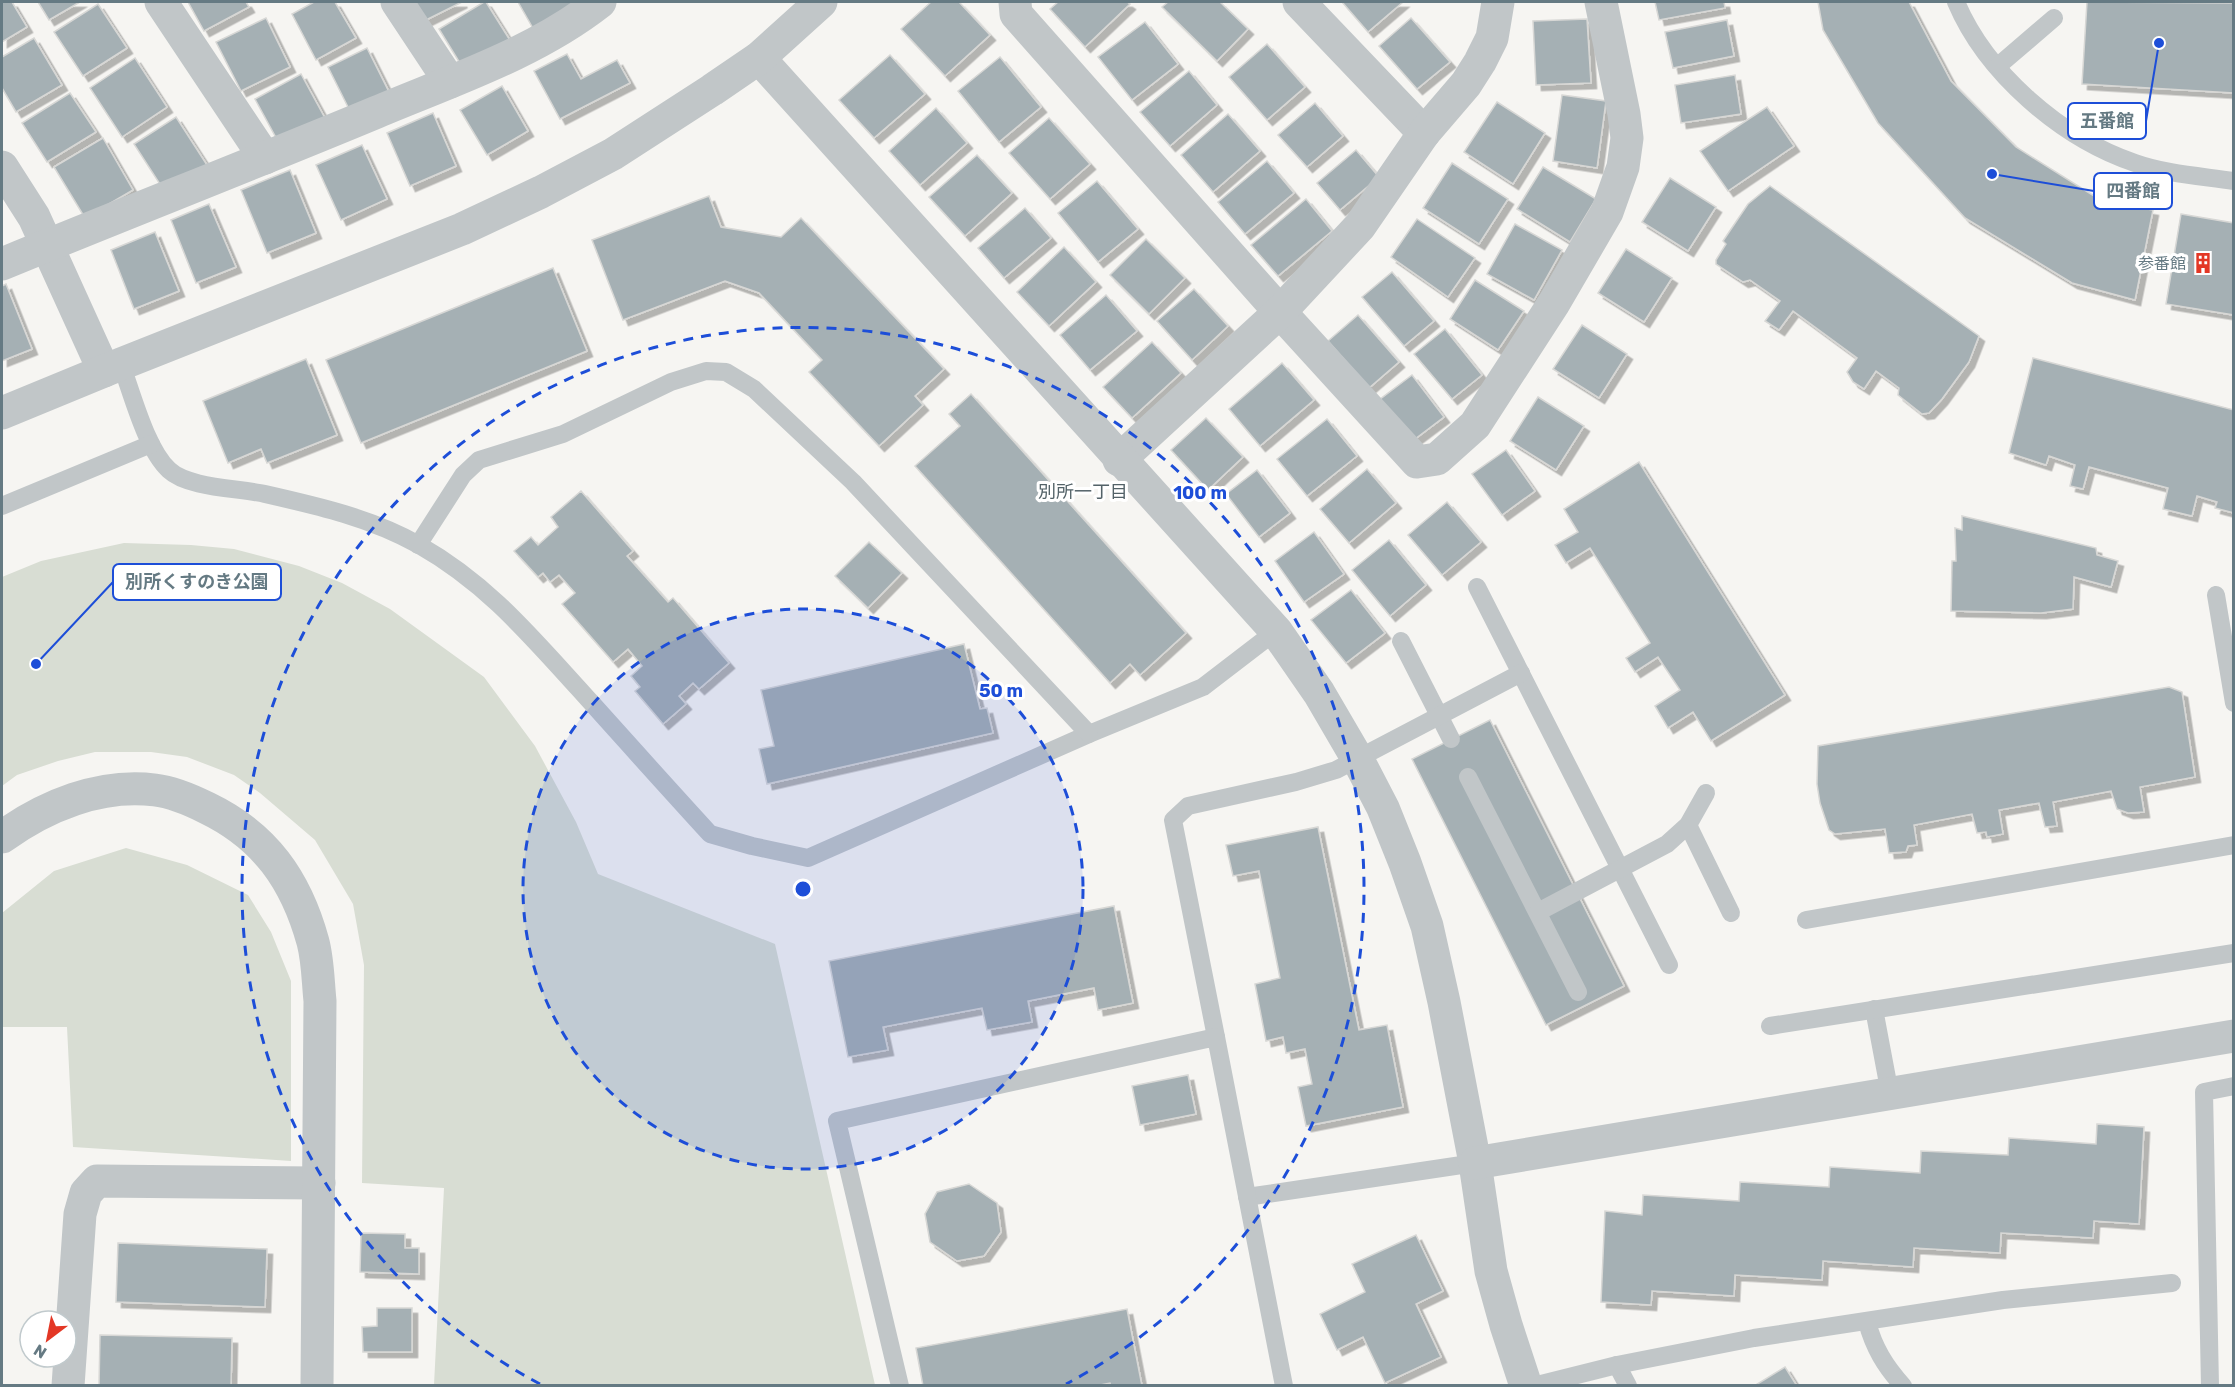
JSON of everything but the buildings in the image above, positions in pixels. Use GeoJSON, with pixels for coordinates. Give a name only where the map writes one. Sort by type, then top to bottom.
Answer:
{"type":"FeatureCollection","features":[{"type":"Feature","properties":{"kind":"street"},"geometry":{"type":"LineString","coordinates":[[161,2],[265,159]]}},
{"type":"Feature","properties":{"kind":"street"},"geometry":{"type":"LineString","coordinates":[[397,2],[450,82]]}},
{"type":"Feature","properties":{"kind":"street"},"geometry":{"type":"LineString","coordinates":[[2,264],[265,159],[525,50],[582,16],[600,2]]}},
{"type":"Feature","properties":{"kind":"street"},"geometry":{"type":"LineString","coordinates":[[2,413],[462,229],[541,192],[613,154],[759,58],[821,2]]}},
{"type":"Feature","properties":{"kind":"street"},"geometry":{"type":"LineString","coordinates":[[1015,2],[1016,14],[1280,312],[1417,462],[1437,459],[1475,425],[1554,303],[1607,212],[1623,167],[1627,138],[1601,2]]}},
{"type":"Feature","properties":{"kind":"street"},"geometry":{"type":"LineString","coordinates":[[1299,2],[1424,133]]}},
{"type":"Feature","properties":{"kind":"street"},"geometry":{"type":"LineString","coordinates":[[1119,460],[1280,312],[1360,226],[1424,133],[1466,84],[1480,62],[1492,38],[1498,2]]}},
{"type":"Feature","properties":{"kind":"street"},"geometry":{"type":"LineString","coordinates":[[759,58],[1119,460],[1276,631],[1319,693],[1357,758],[1383,808],[1427,927],[1475,1163],[1491,1270],[1526,1386]]}},
{"type":"Feature","properties":{"kind":"street"},"geometry":{"type":"LineString","coordinates":[[2,167],[34,217],[47,246],[113,367]]}},
{"type":"Feature","properties":{"kind":"street"},"geometry":{"type":"LineString","coordinates":[[2,837],[38,813],[66,802],[116,791],[157,790],[195,802],[228,819],[256,839],[271,855],[291,887],[314,944],[320,1001],[317,1386]]}},
{"type":"Feature","properties":{"kind":"street"},"geometry":{"type":"LineString","coordinates":[[1475,1163],[2234,1036]]}},
{"type":"Feature","properties":{"kind":"street"},"geometry":{"type":"LineString","coordinates":[[68,1386],[80,1214],[86,1193],[97,1181],[319,1183]]}},
{"type":"Feature","properties":{"kind":"lane"},"geometry":{"type":"LineString","coordinates":[[1956,2],[1968,24],[1998,66],[2018,89],[2062,126],[2136,164],[2234,181]]}},
{"type":"Feature","properties":{"kind":"lane"},"geometry":{"type":"LineString","coordinates":[[1998,66],[2054,18]]}},
{"type":"Feature","properties":{"kind":"lane"},"geometry":{"type":"LineString","coordinates":[[113,367],[151,444],[171,472],[181,478],[202,484],[262,493],[334,510],[376,524],[418,545],[465,574],[511,614],[710,834],[752,846],[808,858],[1089,734],[1203,687],[1276,631]]}},
{"type":"Feature","properties":{"kind":"lane"},"geometry":{"type":"LineString","coordinates":[[418,545],[464,475],[479,460],[563,434],[671,382],[706,371],[726,372],[754,389],[853,482],[1089,734]]}},
{"type":"Feature","properties":{"kind":"lane"},"geometry":{"type":"LineString","coordinates":[[2,506],[151,444]]}},
{"type":"Feature","properties":{"kind":"lane"},"geometry":{"type":"LineString","coordinates":[[1477,587],[1668,965]]}},
{"type":"Feature","properties":{"kind":"lane"},"geometry":{"type":"LineString","coordinates":[[2216,595],[2234,703]]}},
{"type":"Feature","properties":{"kind":"lane"},"geometry":{"type":"LineString","coordinates":[[1401,641],[1452,739]]}},
{"type":"Feature","properties":{"kind":"lane"},"geometry":{"type":"LineString","coordinates":[[1284,1386],[1173,820],[1188,806],[1336,770],[1521,673]]}},
{"type":"Feature","properties":{"kind":"lane"},"geometry":{"type":"LineString","coordinates":[[1468,777],[1578,992]]}},
{"type":"Feature","properties":{"kind":"lane"},"geometry":{"type":"LineString","coordinates":[[1538,912],[1666,843],[1688,825],[1706,793]]}},
{"type":"Feature","properties":{"kind":"lane"},"geometry":{"type":"LineString","coordinates":[[1688,825],[1731,913]]}},
{"type":"Feature","properties":{"kind":"lane"},"geometry":{"type":"LineString","coordinates":[[1806,920],[2234,845]]}},
{"type":"Feature","properties":{"kind":"lane"},"geometry":{"type":"LineString","coordinates":[[1770,1026],[2234,953]]}},
{"type":"Feature","properties":{"kind":"lane"},"geometry":{"type":"LineString","coordinates":[[1874,1009],[1890,1094]]}},
{"type":"Feature","properties":{"kind":"lane"},"geometry":{"type":"LineString","coordinates":[[900,1386],[837,1121],[1216,1037]]}},
{"type":"Feature","properties":{"kind":"lane"},"geometry":{"type":"LineString","coordinates":[[2210,1386],[2204,1092],[2234,1086]]}},
{"type":"Feature","properties":{"kind":"lane"},"geometry":{"type":"LineString","coordinates":[[1248,1197],[1475,1163]]}},
{"type":"Feature","properties":{"kind":"lane"},"geometry":{"type":"LineString","coordinates":[[1533,1386],[1617,1365],[1754,1338],[2003,1300],[2172,1283]]}},
{"type":"Feature","properties":{"kind":"lane"},"geometry":{"type":"LineString","coordinates":[[1867,1322],[1878,1353],[1903,1386]]}},
{"type":"Feature","properties":{"kind":"lane"},"geometry":{"type":"LineString","coordinates":[[1617,1365],[1628,1386]]}},
{"type":"Feature","properties":{"kind":"shaded area"},"geometry":{"type":"Polygon","coordinates":[[[124,543],[234,549],[299,566],[342,583],[390,609],[484,677],[535,746],[576,822],[598,874],[775,944],[875,1385],[434,1385],[444,1188],[362,1183],[364,965],[353,904],[315,840],[260,793],[234,775],[187,757],[151,752],[95,752],[58,761],[17,775],[2,786],[2,577],[41,561],[124,543]]]}},
{"type":"Feature","properties":{"kind":"shaded area"},"geometry":{"type":"Polygon","coordinates":[[[126,848],[187,865],[248,895],[271,932],[291,981],[291,1161],[73,1147],[67,1027],[2,1027],[2,913],[54,871],[126,848]]]}},
{"type":"Feature","properties":{"kind":"place","name":"五番館"},"geometry":{"type":"Point","coordinates":[2159,43]}},
{"type":"Feature","properties":{"kind":"place","name":"四番館"},"geometry":{"type":"Point","coordinates":[1992,174]}},
{"type":"Feature","properties":{"kind":"place","name":"参番館"},"geometry":{"type":"Point","coordinates":[2203,263]}},
{"type":"Feature","properties":{"kind":"place","name":"別所くすのき公園"},"geometry":{"type":"Point","coordinates":[36,664]}},
{"type":"Feature","properties":{"kind":"district","name":"別所一丁目"},"geometry":{"type":"Point","coordinates":[1083,492]}}]}
